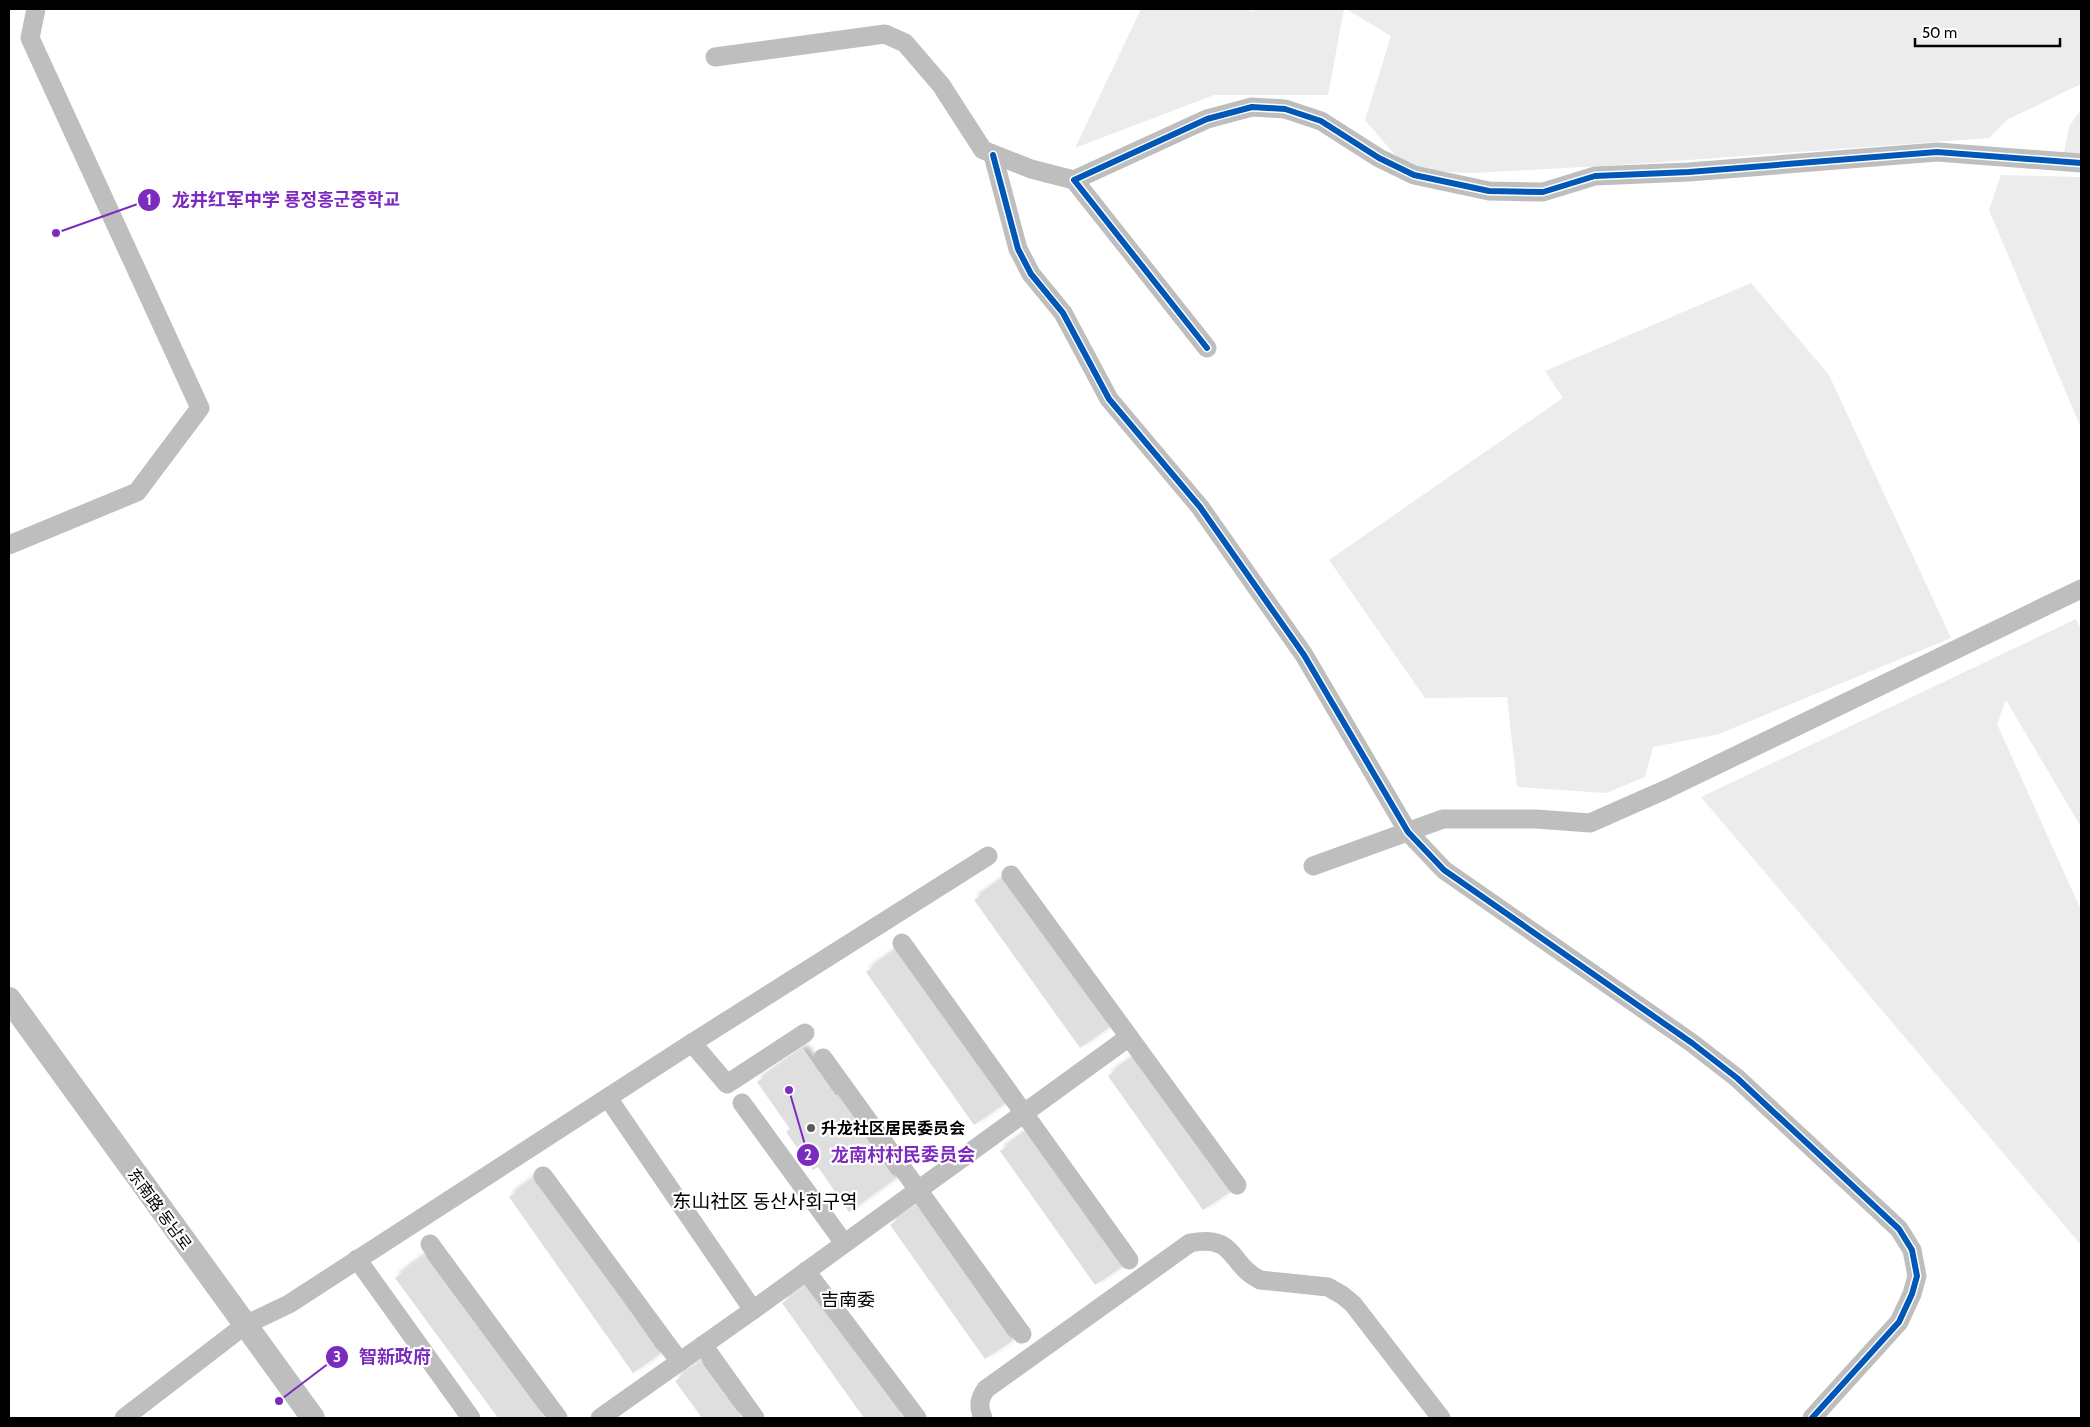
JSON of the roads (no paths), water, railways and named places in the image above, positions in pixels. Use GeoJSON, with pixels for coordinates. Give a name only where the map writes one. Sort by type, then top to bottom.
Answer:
{"type":"FeatureCollection","features":[{"type":"Feature","properties":{"kind":"main road","name":"东南路 동남로"},"geometry":{"type":"LineString","coordinates":[[9,998],[312,1418]]}},
{"type":"Feature","properties":{"kind":"street"},"geometry":{"type":"LineString","coordinates":[[9,545],[136,492],[200,408],[30,38],[36,9]]}},
{"type":"Feature","properties":{"kind":"street"},"geometry":{"type":"LineString","coordinates":[[715,57],[885,34],[905,43],[941,85],[983,150],[1031,168],[1074,180],[1206,348]]}},
{"type":"Feature","properties":{"kind":"street"},"geometry":{"type":"LineString","coordinates":[[1074,180],[1206,119],[1252,107],[1285,109],[1321,121],[1378,158],[1414,175],[1489,191],[1543,192],[1595,176],[1689,172],[1937,152],[2081,163]]}},
{"type":"Feature","properties":{"kind":"street"},"geometry":{"type":"LineString","coordinates":[[993,155],[1018,249],[1031,274],[1062,313],[1109,399],[1200,507],[1304,655],[1408,832],[1444,870],[1692,1043],[1737,1078],[1899,1229],[1912,1250],[1917,1276],[1912,1294],[1899,1322],[1812,1418]]}},
{"type":"Feature","properties":{"kind":"street"},"geometry":{"type":"LineString","coordinates":[[1312,866],[1443,819],[1536,819],[1590,823],[1667,789],[2081,589]]}},
{"type":"Feature","properties":{"kind":"street"},"geometry":{"type":"LineString","coordinates":[[124,1418],[245,1325],[289,1304],[692,1043],[988,856]]}},
{"type":"Feature","properties":{"kind":"street"},"geometry":{"type":"LineString","coordinates":[[1011,875],[1237,1184]]}},
{"type":"Feature","properties":{"kind":"street"},"geometry":{"type":"LineString","coordinates":[[902,943],[1130,1260]]}},
{"type":"Feature","properties":{"kind":"street"},"geometry":{"type":"LineString","coordinates":[[692,1043],[727,1084],[805,1033]]}},
{"type":"Feature","properties":{"kind":"street"},"geometry":{"type":"LineString","coordinates":[[600,1418],[753,1310],[1129,1036]]}},
{"type":"Feature","properties":{"kind":"street"},"geometry":{"type":"LineString","coordinates":[[823,1058],[1022,1334]]}},
{"type":"Feature","properties":{"kind":"street"},"geometry":{"type":"LineString","coordinates":[[608,1098],[753,1310]]}},
{"type":"Feature","properties":{"kind":"street"},"geometry":{"type":"LineString","coordinates":[[742,1103],[844,1243]]}},
{"type":"Feature","properties":{"kind":"street"},"geometry":{"type":"LineString","coordinates":[[543,1176],[680,1362]]}},
{"type":"Feature","properties":{"kind":"street"},"geometry":{"type":"LineString","coordinates":[[983,1418],[980,1411],[980,1398],[986,1389],[1190,1243],[1205,1240],[1220,1243],[1230,1250],[1251,1276],[1260,1280],[1328,1287],[1342,1295],[1353,1304],[1441,1418]]}},
{"type":"Feature","properties":{"kind":"street"},"geometry":{"type":"LineString","coordinates":[[430,1244],[558,1418]]}},
{"type":"Feature","properties":{"kind":"street"},"geometry":{"type":"LineString","coordinates":[[357,1259],[471,1418]]}},
{"type":"Feature","properties":{"kind":"street"},"geometry":{"type":"LineString","coordinates":[[806,1271],[917,1418]]}},
{"type":"Feature","properties":{"kind":"street"},"geometry":{"type":"LineString","coordinates":[[703,1345],[756,1418]]}},
{"type":"Feature","properties":{"kind":"place","name":"龙井红军中学 룡정홍군중학교"},"geometry":{"type":"Point","coordinates":[56,233]}},
{"type":"Feature","properties":{"kind":"place","name":"龙南村村民委员会"},"geometry":{"type":"Point","coordinates":[789,1090]}},
{"type":"Feature","properties":{"kind":"place","name":"升龙社区居民委员会"},"geometry":{"type":"Point","coordinates":[811,1128]}},
{"type":"Feature","properties":{"kind":"place","name":"智新政府"},"geometry":{"type":"Point","coordinates":[279,1401]}},
{"type":"Feature","properties":{"kind":"district","name":"东山社区 동산사회구역"},"geometry":{"type":"Point","coordinates":[765,1201]}},
{"type":"Feature","properties":{"kind":"district","name":"吉南委"},"geometry":{"type":"Point","coordinates":[848,1300]}}]}
